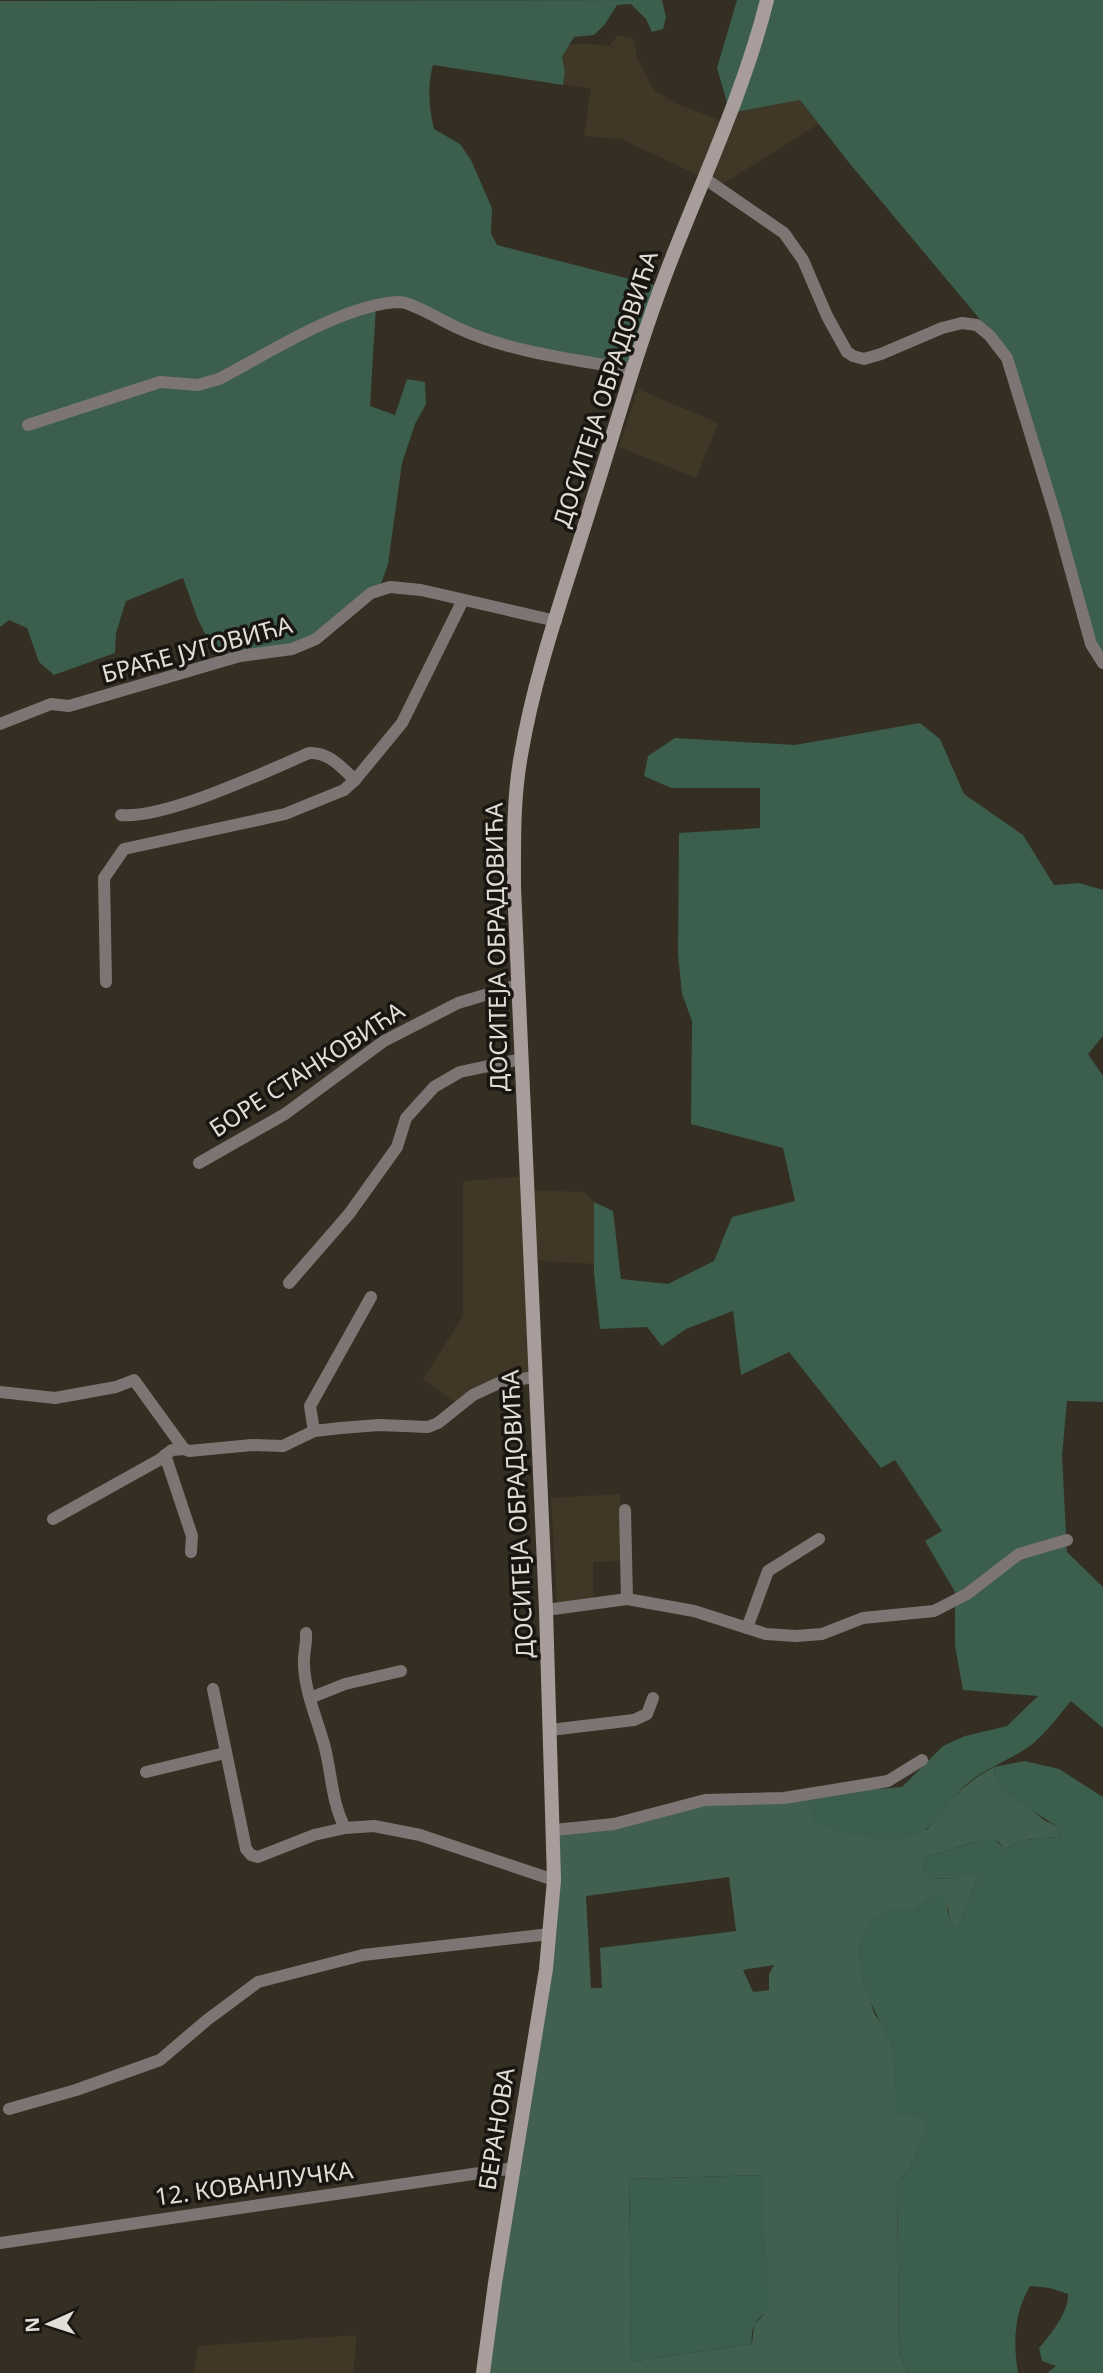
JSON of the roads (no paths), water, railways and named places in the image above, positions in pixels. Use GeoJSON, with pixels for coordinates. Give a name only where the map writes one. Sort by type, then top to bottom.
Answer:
{"type":"FeatureCollection","features":[{"type":"Feature","properties":{"kind":"main road","name":"ДОСИТЕЈА ОБРАДОВИЋА"},"geometry":{"type":"LineString","coordinates":[[554,1886],[546,1610],[513,887],[515,803],[526,728],[633,370],[665,276],[734,101],[768,0]]}},
{"type":"Feature","properties":{"kind":"main road","name":"БЕРАНОВА"},"geometry":{"type":"LineString","coordinates":[[483,2373],[550,1934],[554,1886]]}},
{"type":"Feature","properties":{"kind":"street"},"geometry":{"type":"LineString","coordinates":[[704,178],[783,233],[793,244],[834,328],[847,352],[853,356],[864,359],[881,354],[942,328],[962,323],[977,325],[990,336],[1007,358],[1091,644],[1103,663]]}},
{"type":"Feature","properties":{"kind":"street"},"geometry":{"type":"LineString","coordinates":[[28,425],[160,382],[198,385],[219,379],[347,313],[387,303],[404,302],[483,340],[633,370]]}},
{"type":"Feature","properties":{"kind":"street","name":"БРАЋЕ ЈУГОВИЋА"},"geometry":{"type":"LineString","coordinates":[[0,724],[51,705],[69,706],[240,656],[292,649],[316,639],[371,593],[390,587],[421,590],[556,621]]}},
{"type":"Feature","properties":{"kind":"street"},"geometry":{"type":"LineString","coordinates":[[106,982],[104,878],[124,849],[285,814],[344,790],[402,723],[463,600]]}},
{"type":"Feature","properties":{"kind":"street"},"geometry":{"type":"LineString","coordinates":[[121,815],[148,813],[181,804],[309,753],[327,755],[355,780]]}},
{"type":"Feature","properties":{"kind":"street","name":"БОРЕ СТАНКОВИЋА"},"geometry":{"type":"LineString","coordinates":[[199,1163],[285,1114],[384,1041],[458,1003],[518,985]]}},
{"type":"Feature","properties":{"kind":"street"},"geometry":{"type":"LineString","coordinates":[[289,1283],[349,1214],[397,1147],[406,1118],[434,1087],[460,1072],[521,1059]]}},
{"type":"Feature","properties":{"kind":"street"},"geometry":{"type":"LineString","coordinates":[[314,1431],[310,1406],[371,1297]]}},
{"type":"Feature","properties":{"kind":"street"},"geometry":{"type":"LineString","coordinates":[[53,1519],[172,1450],[251,1445],[283,1446],[314,1431],[379,1425],[428,1427],[438,1423],[473,1395],[501,1382],[534,1377]]}},
{"type":"Feature","properties":{"kind":"street"},"geometry":{"type":"LineString","coordinates":[[0,1392],[55,1398],[116,1387],[134,1380],[184,1449]]}},
{"type":"Feature","properties":{"kind":"street"},"geometry":{"type":"LineString","coordinates":[[165,1455],[192,1536],[191,1552]]}},
{"type":"Feature","properties":{"kind":"street"},"geometry":{"type":"LineString","coordinates":[[625,1510],[627,1599]]}},
{"type":"Feature","properties":{"kind":"street"},"geometry":{"type":"LineString","coordinates":[[747,1628],[768,1572],[819,1539]]}},
{"type":"Feature","properties":{"kind":"street"},"geometry":{"type":"LineString","coordinates":[[546,1610],[627,1599],[694,1611],[766,1634],[822,1634],[863,1618],[934,1611],[967,1594],[1019,1554],[1066,1540]]}},
{"type":"Feature","properties":{"kind":"street"},"geometry":{"type":"LineString","coordinates":[[306,1633],[304,1665],[310,1698],[329,1764],[335,1806],[345,1828]]}},
{"type":"Feature","properties":{"kind":"street"},"geometry":{"type":"LineString","coordinates":[[310,1698],[345,1684],[401,1671]]}},
{"type":"Feature","properties":{"kind":"street"},"geometry":{"type":"LineString","coordinates":[[213,1689],[246,1849],[251,1855],[258,1857],[314,1835],[345,1828],[390,1828],[420,1835],[554,1886]]}},
{"type":"Feature","properties":{"kind":"street"},"geometry":{"type":"LineString","coordinates":[[550,1731],[634,1720],[647,1714],[653,1698]]}},
{"type":"Feature","properties":{"kind":"street"},"geometry":{"type":"LineString","coordinates":[[146,1772],[225,1753]]}},
{"type":"Feature","properties":{"kind":"street"},"geometry":{"type":"LineString","coordinates":[[554,1830],[614,1824],[705,1800],[784,1798],[888,1781],[922,1760]]}},
{"type":"Feature","properties":{"kind":"street"},"geometry":{"type":"LineString","coordinates":[[9,2109],[76,2090],[160,2060],[258,1982],[363,1955],[550,1934]]}},
{"type":"Feature","properties":{"kind":"street","name":"12. КОВАНЛУЧКА"},"geometry":{"type":"LineString","coordinates":[[0,2243],[514,2168]]}}]}
